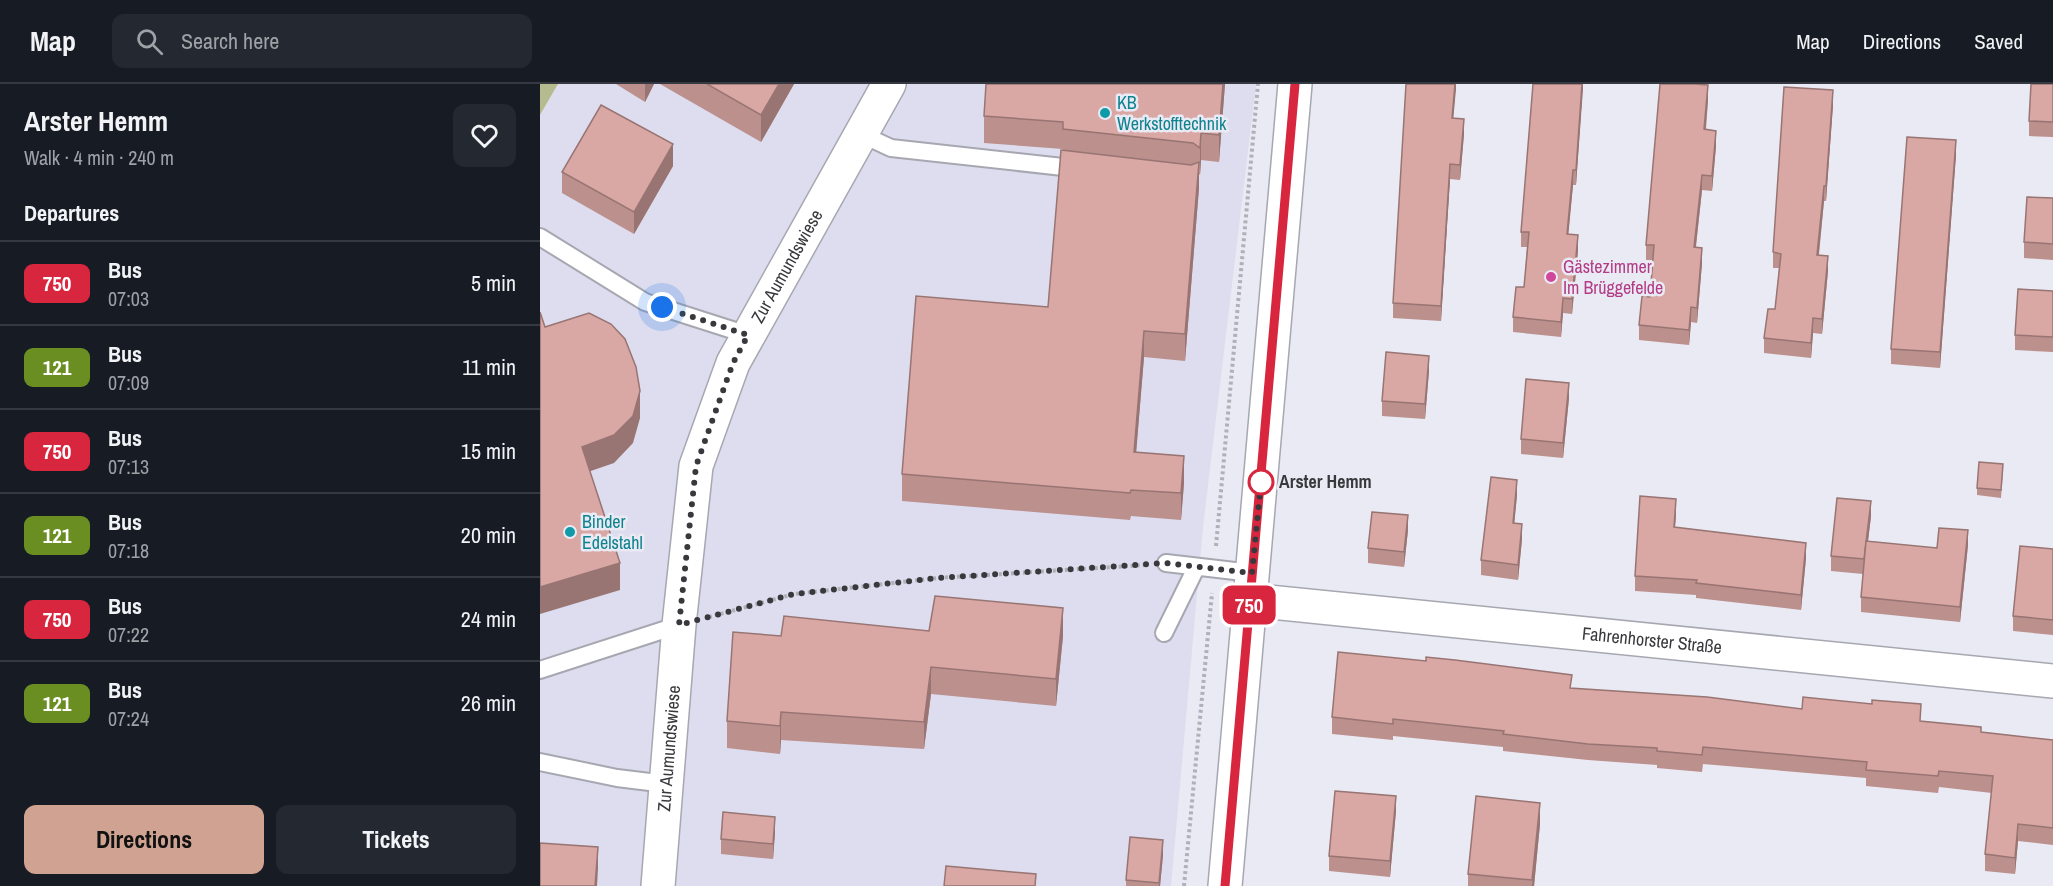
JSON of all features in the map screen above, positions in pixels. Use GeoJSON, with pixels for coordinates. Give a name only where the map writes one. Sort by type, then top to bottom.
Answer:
{"type":"FeatureCollection","features":[{"type":"Feature","properties":{"kind":"street","name":"Zur Aumundswiese"},"geometry":{"type":"LineString","coordinates":[[658,886],[679,625],[696,466],[733,363],[889,84]]}},
{"type":"Feature","properties":{"kind":"street"},"geometry":{"type":"LineString","coordinates":[[1225,886],[1295,84]]}},
{"type":"Feature","properties":{"kind":"street","name":"Fahrenhorster Straße"},"geometry":{"type":"LineString","coordinates":[[1251,586],[2053,681]]}},
{"type":"Feature","properties":{"kind":"lane"},"geometry":{"type":"LineString","coordinates":[[861,134],[891,148],[1099,171]]}},
{"type":"Feature","properties":{"kind":"lane"},"geometry":{"type":"LineString","coordinates":[[540,237],[645,302],[748,335]]}},
{"type":"Feature","properties":{"kind":"lane"},"geometry":{"type":"LineString","coordinates":[[1166,563],[1214,570],[1251,586]]}},
{"type":"Feature","properties":{"kind":"lane"},"geometry":{"type":"LineString","coordinates":[[1164,633],[1196,568]]}},
{"type":"Feature","properties":{"kind":"lane"},"geometry":{"type":"LineString","coordinates":[[540,670],[679,625]]}},
{"type":"Feature","properties":{"kind":"lane"},"geometry":{"type":"LineString","coordinates":[[540,762],[617,778],[666,784]]}},
{"type":"Feature","properties":{"kind":"path"},"geometry":{"type":"LineString","coordinates":[[1184,886],[1258,84]]}},
{"type":"Feature","properties":{"kind":"path"},"geometry":{"type":"LineString","coordinates":[[679,625],[794,594],[938,578],[1166,563]]}},
{"type":"Feature","properties":{"kind":"shaded area"},"geometry":{"type":"Polygon","coordinates":[[[558,84],[1256,84],[1203,527],[1171,886],[540,886],[540,115],[558,84]]]}},
{"type":"Feature","properties":{"kind":"green space"},"geometry":{"type":"Polygon","coordinates":[[[540,84],[558,84],[540,115],[540,84]]]}},
{"type":"Feature","properties":{"kind":"building"},"geometry":{"type":"Polygon","coordinates":[[[707,84],[779,84],[761,115],[707,84]]]}},
{"type":"Feature","properties":{"kind":"building","name":"KB Werkstofftechnik"},"geometry":{"type":"Polygon","coordinates":[[[986,84],[1223,84],[1219,135],[1201,133],[1200,148],[1193,143],[1063,129],[1063,122],[984,116],[986,84]]]}},
{"type":"Feature","properties":{"kind":"building"},"geometry":{"type":"Polygon","coordinates":[[[1406,84],[1455,84],[1452,118],[1464,119],[1460,165],[1450,164],[1441,306],[1393,303],[1406,84]]]}},
{"type":"Feature","properties":{"kind":"building"},"geometry":{"type":"Polygon","coordinates":[[[1533,84],[1582,84],[1576,170],[1573,170],[1567,234],[1578,235],[1572,299],[1563,298],[1561,322],[1513,317],[1516,287],[1524,287],[1529,232],[1521,232],[1533,84]]]}},
{"type":"Feature","properties":{"kind":"building"},"geometry":{"type":"Polygon","coordinates":[[[1660,84],[1708,85],[1704,129],[1716,131],[1712,176],[1702,175],[1694,247],[1702,248],[1697,308],[1691,307],[1689,330],[1639,325],[1642,296],[1650,297],[1654,245],[1646,245],[1660,84]]]}},
{"type":"Feature","properties":{"kind":"building"},"geometry":{"type":"Polygon","coordinates":[[[2031,84],[2053,84],[2053,122],[2029,121],[2031,84]]]}},
{"type":"Feature","properties":{"kind":"building"},"geometry":{"type":"Polygon","coordinates":[[[1784,87],[1833,90],[1826,186],[1824,186],[1817,255],[1828,256],[1822,319],[1813,318],[1811,343],[1764,338],[1768,309],[1775,309],[1781,254],[1773,252],[1784,87]]]}},
{"type":"Feature","properties":{"kind":"building"},"geometry":{"type":"Polygon","coordinates":[[[601,105],[673,144],[634,212],[562,172],[601,105]]]}},
{"type":"Feature","properties":{"kind":"building"},"geometry":{"type":"Polygon","coordinates":[[[1907,137],[1956,140],[1940,352],[1891,349],[1907,137]]]}},
{"type":"Feature","properties":{"kind":"building"},"geometry":{"type":"Polygon","coordinates":[[[1061,150],[1191,165],[1199,162],[1185,334],[1144,331],[1134,452],[1184,456],[1181,493],[1131,490],[1130,493],[902,474],[916,296],[1048,307],[1061,150]]]}},
{"type":"Feature","properties":{"kind":"building"},"geometry":{"type":"Polygon","coordinates":[[[2027,197],[2053,198],[2053,244],[2024,242],[2027,197]]]}},
{"type":"Feature","properties":{"kind":"building"},"geometry":{"type":"Polygon","coordinates":[[[2018,289],[2053,291],[2053,337],[2015,335],[2018,289]]]}},
{"type":"Feature","properties":{"kind":"building","name":"Binder Edelstahl"},"geometry":{"type":"Polygon","coordinates":[[[540,312],[545,327],[589,313],[611,324],[625,339],[636,367],[640,391],[633,416],[614,435],[582,447],[620,563],[540,587],[540,312]]]}},
{"type":"Feature","properties":{"kind":"building"},"geometry":{"type":"Polygon","coordinates":[[[1386,352],[1429,356],[1425,404],[1382,401],[1386,352]]]}},
{"type":"Feature","properties":{"kind":"building"},"geometry":{"type":"Polygon","coordinates":[[[1526,379],[1569,383],[1563,443],[1521,439],[1526,379]]]}},
{"type":"Feature","properties":{"kind":"building"},"geometry":{"type":"Polygon","coordinates":[[[1979,462],[2003,464],[2001,490],[1977,488],[1979,462]]]}},
{"type":"Feature","properties":{"kind":"building"},"geometry":{"type":"Polygon","coordinates":[[[1491,477],[1517,480],[1513,523],[1522,524],[1518,565],[1481,560],[1491,477]]]}},
{"type":"Feature","properties":{"kind":"building"},"geometry":{"type":"Polygon","coordinates":[[[1640,496],[1676,499],[1674,527],[1806,543],[1801,595],[1696,583],[1697,580],[1635,576],[1640,496]]]}},
{"type":"Feature","properties":{"kind":"building"},"geometry":{"type":"Polygon","coordinates":[[[1837,498],[1871,501],[1864,559],[1831,556],[1837,498]]]}},
{"type":"Feature","properties":{"kind":"building"},"geometry":{"type":"Polygon","coordinates":[[[1372,512],[1408,515],[1404,552],[1368,548],[1372,512]]]}},
{"type":"Feature","properties":{"kind":"building"},"geometry":{"type":"Polygon","coordinates":[[[1939,528],[1968,530],[1960,607],[1861,597],[1866,541],[1937,548],[1939,528]]]}},
{"type":"Feature","properties":{"kind":"building"},"geometry":{"type":"Polygon","coordinates":[[[2020,546],[2053,549],[2053,620],[2013,616],[2020,546]]]}},
{"type":"Feature","properties":{"kind":"building"},"geometry":{"type":"Polygon","coordinates":[[[935,596],[1063,608],[1056,679],[931,667],[924,722],[781,712],[780,726],[727,721],[733,632],[781,636],[784,616],[929,631],[935,596]]]}},
{"type":"Feature","properties":{"kind":"building"},"geometry":{"type":"Polygon","coordinates":[[[1338,652],[1426,661],[1426,657],[1572,675],[1570,688],[1707,697],[1802,709],[1803,697],[1872,704],[1872,700],[1921,704],[1920,721],[1981,727],[1981,732],[2053,740],[2053,828],[2018,824],[2015,858],[1985,854],[1993,776],[1939,771],[1938,776],[1866,770],[1867,762],[1703,747],[1702,755],[1657,751],[1657,748],[1588,744],[1503,734],[1504,731],[1393,719],[1393,724],[1332,717],[1338,652]]]}},
{"type":"Feature","properties":{"kind":"building"},"geometry":{"type":"Polygon","coordinates":[[[1335,791],[1396,796],[1390,861],[1329,856],[1335,791]]]}},
{"type":"Feature","properties":{"kind":"building"},"geometry":{"type":"Polygon","coordinates":[[[1476,796],[1540,803],[1532,880],[1468,874],[1476,796]]]}},
{"type":"Feature","properties":{"kind":"building"},"geometry":{"type":"Polygon","coordinates":[[[723,812],[775,817],[773,844],[721,839],[723,812]]]}},
{"type":"Feature","properties":{"kind":"building"},"geometry":{"type":"Polygon","coordinates":[[[1130,837],[1163,840],[1159,883],[1126,880],[1130,837]]]}},
{"type":"Feature","properties":{"kind":"building"},"geometry":{"type":"Polygon","coordinates":[[[540,843],[598,847],[595,886],[540,886],[540,843]]]}},
{"type":"Feature","properties":{"kind":"building"},"geometry":{"type":"Polygon","coordinates":[[[946,866],[1036,874],[1035,886],[944,886],[946,866]]]}},
{"type":"Feature","properties":{"kind":"bus line","name":"750"},"geometry":{"type":"LineString","coordinates":[[1225,886],[1295,84]]}},
{"type":"Feature","properties":{"kind":"place","name":"KB Werkstofftechnik"},"geometry":{"type":"Point","coordinates":[1105,113]}},
{"type":"Feature","properties":{"kind":"place","name":"Gästezimmer Im Brüggefelde"},"geometry":{"type":"Point","coordinates":[1551,277]}},
{"type":"Feature","properties":{"kind":"place","name":"Arster Hemm"},"geometry":{"type":"Point","coordinates":[1261,482]}},
{"type":"Feature","properties":{"kind":"place","name":"Binder Edelstahl"},"geometry":{"type":"Point","coordinates":[570,532]}},
{"type":"Feature","properties":{"kind":"route"},"geometry":{"type":"LineString","coordinates":[[662,307],[748,335],[733,363],[696,466],[679,625],[794,594],[938,578],[1166,563],[1252,573],[1261,482]]}}]}
